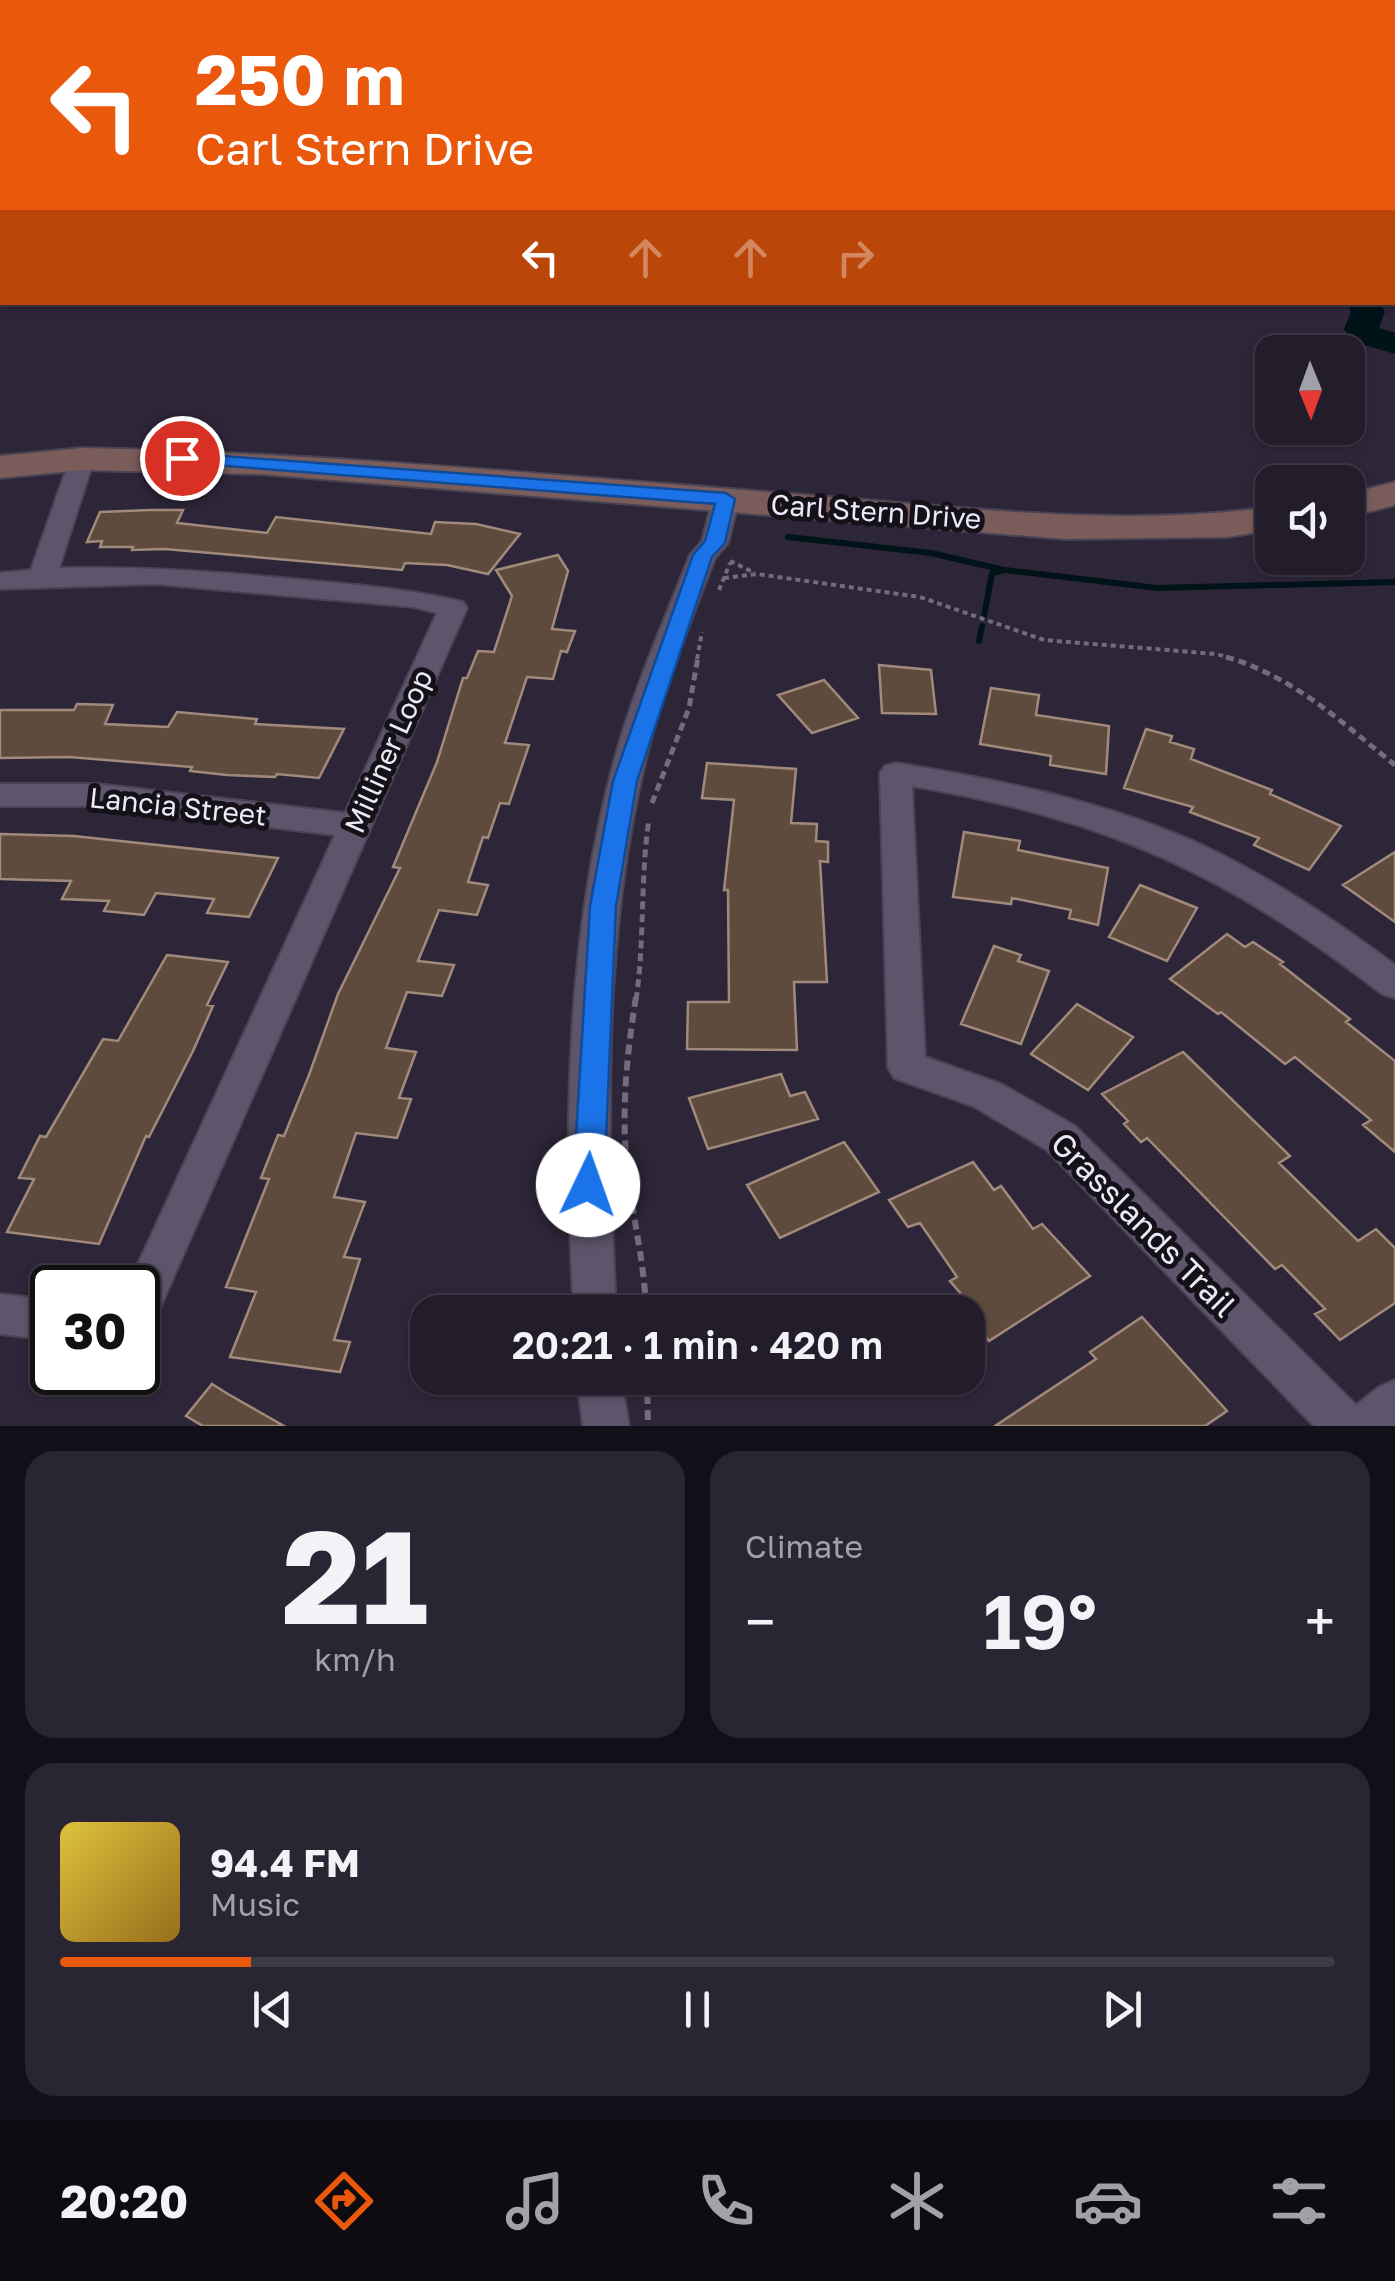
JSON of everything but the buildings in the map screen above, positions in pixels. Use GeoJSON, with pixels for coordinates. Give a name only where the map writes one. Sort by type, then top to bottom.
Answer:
{"type":"FeatureCollection","features":[{"type":"Feature","properties":{"kind":"street","name":"Carl Stern Drive"},"geometry":{"type":"LineString","coordinates":[[0,468],[82,459],[259,463],[1066,527],[1188,526],[1255,520]]}},
{"type":"Feature","properties":{"kind":"street"},"geometry":{"type":"LineString","coordinates":[[43,576],[82,459]]}},
{"type":"Feature","properties":{"kind":"street"},"geometry":{"type":"LineString","coordinates":[[1365,501],[1395,493]]}},
{"type":"Feature","properties":{"kind":"street"},"geometry":{"type":"LineString","coordinates":[[594,1295],[588,1185],[603,906],[625,781],[723,559],[715,543],[716,498]]}},
{"type":"Feature","properties":{"kind":"street","name":"Milliner Loop"},"geometry":{"type":"LineString","coordinates":[[0,581],[43,576],[161,576],[414,599],[452,608],[158,1265]]}},
{"type":"Feature","properties":{"kind":"street","name":"Grasslands Trail"},"geometry":{"type":"LineString","coordinates":[[1345,1426],[1061,1138],[1014,1106],[963,1084],[907,1068],[896,773],[959,783],[1138,834],[1228,873],[1342,944],[1395,984]]}},
{"type":"Feature","properties":{"kind":"street","name":"Lancia Street"},"geometry":{"type":"LineString","coordinates":[[0,795],[97,794],[354,826]]}},
{"type":"Feature","properties":{"kind":"street"},"geometry":{"type":"LineString","coordinates":[[0,1314],[30,1317]]}},
{"type":"Feature","properties":{"kind":"street"},"geometry":{"type":"LineString","coordinates":[[601,1395],[606,1426]]}},
{"type":"Feature","properties":{"kind":"street"},"geometry":{"type":"LineString","coordinates":[[1365,1426],[1395,1402]]}},
{"type":"Feature","properties":{"kind":"path"},"geometry":{"type":"LineString","coordinates":[[723,559],[758,574]]}},
{"type":"Feature","properties":{"kind":"path"},"geometry":{"type":"LineString","coordinates":[[723,559],[758,574],[920,597],[1044,640],[1216,654],[1261,667],[1297,686],[1395,765]]}},
{"type":"Feature","properties":{"kind":"path"},"geometry":{"type":"LineString","coordinates":[[717,595],[723,559]]}},
{"type":"Feature","properties":{"kind":"path"},"geometry":{"type":"LineString","coordinates":[[646,1295],[628,1165],[626,1098],[626,1062],[642,966],[643,858],[652,803],[689,708],[703,629]]}},
{"type":"Feature","properties":{"kind":"path"},"geometry":{"type":"LineString","coordinates":[[647,1395],[648,1426]]}},
{"type":"Feature","properties":{"kind":"waterway"},"geometry":{"type":"LineString","coordinates":[[1364,305],[1368,312],[1361,329],[1366,335],[1395,344]]}},
{"type":"Feature","properties":{"kind":"waterway"},"geometry":{"type":"LineString","coordinates":[[788,537],[931,553],[1000,569]]}},
{"type":"Feature","properties":{"kind":"waterway"},"geometry":{"type":"LineString","coordinates":[[984,616],[992,573],[1005,570],[1157,588],[1395,582]]}},
{"type":"Feature","properties":{"kind":"waterway"},"geometry":{"type":"LineString","coordinates":[[979,641],[982,626]]}},
{"type":"Feature","properties":{"kind":"route"},"geometry":{"type":"LineString","coordinates":[[182,458],[726,499],[715,543],[703,555],[658,676],[625,781],[603,906],[588,1185]]}}]}
